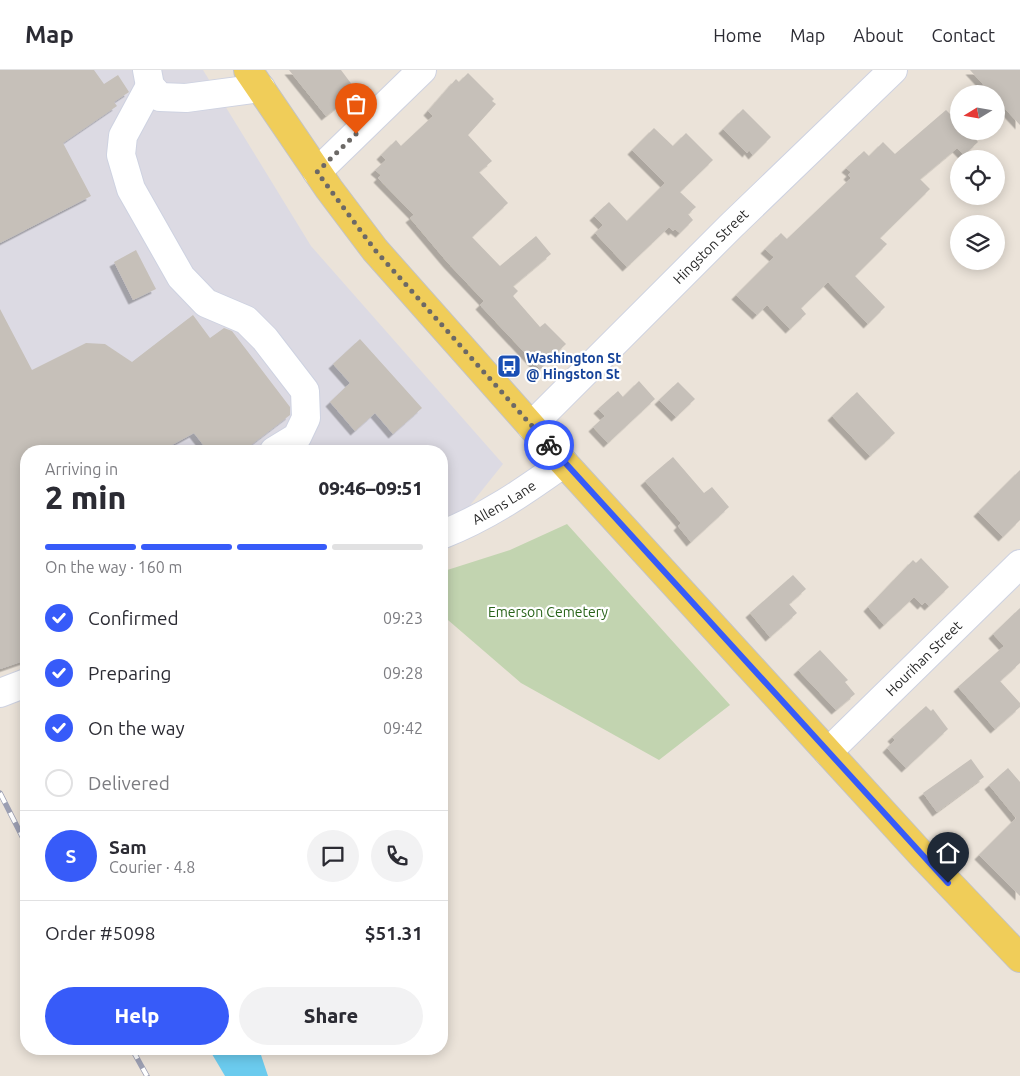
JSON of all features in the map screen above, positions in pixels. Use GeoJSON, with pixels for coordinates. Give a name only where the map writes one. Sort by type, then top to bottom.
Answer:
{"type":"FeatureCollection","features":[{"type":"Feature","properties":{"kind":"main road"},"geometry":{"type":"LineString","coordinates":[[254,79],[317,172],[375,250],[564,463],[828,752],[1020,958]]}},
{"type":"Feature","properties":{"kind":"street"},"geometry":{"type":"LineString","coordinates":[[317,172],[422,70]]}},
{"type":"Feature","properties":{"kind":"street","name":"Hingston Street"},"geometry":{"type":"LineString","coordinates":[[532,426],[730,226],[893,70]]}},
{"type":"Feature","properties":{"kind":"street"},"geometry":{"type":"LineString","coordinates":[[149,78],[160,97],[186,98],[254,79]]}},
{"type":"Feature","properties":{"kind":"street"},"geometry":{"type":"LineString","coordinates":[[149,78],[123,136],[122,155],[131,189],[181,277],[206,303],[246,320],[265,338],[305,391],[306,418],[297,437],[284,445]]}},
{"type":"Feature","properties":{"kind":"street","name":"Allens Lane"},"geometry":{"type":"LineString","coordinates":[[448,532],[471,524],[513,499],[564,463]]}},
{"type":"Feature","properties":{"kind":"street","name":"Hourihan Street"},"geometry":{"type":"LineString","coordinates":[[828,752],[1020,564]]}},
{"type":"Feature","properties":{"kind":"street"},"geometry":{"type":"LineString","coordinates":[[0,693],[20,685]]}},
{"type":"Feature","properties":{"kind":"shaded area"},"geometry":{"type":"Polygon","coordinates":[[[0,70],[203,70],[311,246],[503,464],[467,509],[448,516],[448,445],[20,445],[20,662],[0,669],[0,70]]]}},
{"type":"Feature","properties":{"kind":"green space","name":"Emerson Cemetery"},"geometry":{"type":"Polygon","coordinates":[[[567,524],[730,705],[659,760],[521,683],[448,620],[448,570],[510,550],[567,524]]]}},
{"type":"Feature","properties":{"kind":"water"},"geometry":{"type":"Polygon","coordinates":[[[213,1055],[261,1055],[268,1076],[225,1076],[213,1055]]]}},
{"type":"Feature","properties":{"kind":"building"},"geometry":{"type":"Polygon","coordinates":[[[0,70],[94,70],[104,84],[118,75],[129,92],[114,102],[117,106],[63,143],[91,196],[0,243],[0,70]]]}},
{"type":"Feature","properties":{"kind":"building"},"geometry":{"type":"Polygon","coordinates":[[[289,70],[341,70],[353,86],[348,91],[352,95],[326,116],[289,70]]]}},
{"type":"Feature","properties":{"kind":"building"},"geometry":{"type":"Polygon","coordinates":[[[970,70],[1020,70],[1020,125],[1005,109],[1005,85],[984,85],[970,70]]]}},
{"type":"Feature","properties":{"kind":"building"},"geometry":{"type":"Polygon","coordinates":[[[468,73],[494,99],[492,101],[496,104],[468,135],[492,161],[479,172],[508,203],[472,237],[500,266],[536,236],[551,254],[513,286],[518,291],[513,296],[540,327],[545,323],[566,344],[540,369],[480,305],[484,301],[448,263],[410,218],[414,215],[378,178],[381,175],[375,170],[386,160],[381,155],[396,140],[401,146],[433,116],[428,111],[456,79],[459,82],[468,73]]]}},
{"type":"Feature","properties":{"kind":"building"},"geometry":{"type":"Polygon","coordinates":[[[743,109],[771,137],[753,155],[749,150],[747,153],[723,129],[743,109]]]}},
{"type":"Feature","properties":{"kind":"building"},"geometry":{"type":"Polygon","coordinates":[[[946,110],[950,114],[950,140],[976,140],[978,142],[969,150],[959,150],[957,148],[950,150],[950,154],[920,179],[930,189],[880,238],[887,244],[855,276],[885,307],[868,324],[828,282],[801,308],[806,314],[790,329],[767,305],[757,315],[736,295],[774,257],[765,249],[781,233],[787,239],[851,178],[848,175],[851,172],[846,168],[864,151],[869,156],[883,142],[895,154],[946,110]]]}},
{"type":"Feature","properties":{"kind":"building"},"geometry":{"type":"Polygon","coordinates":[[[654,128],[673,146],[686,133],[713,160],[680,192],[696,207],[688,214],[693,220],[680,233],[675,229],[673,231],[669,227],[627,267],[595,233],[603,225],[594,216],[609,202],[627,221],[665,183],[632,150],[654,128]]]}},
{"type":"Feature","properties":{"kind":"building"},"geometry":{"type":"Polygon","coordinates":[[[136,250],[156,289],[133,300],[114,262],[136,250]]]}},
{"type":"Feature","properties":{"kind":"building"},"geometry":{"type":"Polygon","coordinates":[[[0,309],[32,370],[86,343],[105,344],[132,362],[193,315],[210,338],[224,328],[232,331],[290,407],[290,415],[251,445],[203,445],[194,433],[172,445],[20,445],[20,662],[0,669],[0,309]]]}},
{"type":"Feature","properties":{"kind":"building"},"geometry":{"type":"Polygon","coordinates":[[[360,339],[422,408],[393,434],[375,413],[355,431],[330,402],[350,383],[333,364],[360,339]]]}},
{"type":"Feature","properties":{"kind":"building"},"geometry":{"type":"Polygon","coordinates":[[[639,381],[655,399],[608,443],[593,427],[605,416],[598,409],[618,391],[623,397],[639,381]]]}},
{"type":"Feature","properties":{"kind":"building"},"geometry":{"type":"Polygon","coordinates":[[[678,382],[695,399],[676,417],[659,400],[678,382]]]}},
{"type":"Feature","properties":{"kind":"building"},"geometry":{"type":"Polygon","coordinates":[[[857,392],[895,433],[870,456],[832,416],[857,392]]]}},
{"type":"Feature","properties":{"kind":"building"},"geometry":{"type":"Polygon","coordinates":[[[673,457],[704,493],[712,487],[729,507],[691,542],[678,526],[681,523],[645,481],[673,457]]]}},
{"type":"Feature","properties":{"kind":"building"},"geometry":{"type":"Polygon","coordinates":[[[1020,470],[1020,520],[1003,537],[978,512],[1020,470]]]}},
{"type":"Feature","properties":{"kind":"building"},"geometry":{"type":"Polygon","coordinates":[[[921,558],[949,587],[929,606],[925,602],[922,605],[914,597],[884,625],[868,607],[913,560],[916,563],[921,558]]]}},
{"type":"Feature","properties":{"kind":"building"},"geometry":{"type":"Polygon","coordinates":[[[793,575],[806,589],[789,604],[797,613],[770,637],[750,613],[793,575]]]}},
{"type":"Feature","properties":{"kind":"building"},"geometry":{"type":"Polygon","coordinates":[[[1020,608],[1020,663],[1000,681],[1020,703],[1020,707],[995,729],[958,687],[1004,646],[993,634],[1020,608]]]}},
{"type":"Feature","properties":{"kind":"building"},"geometry":{"type":"Polygon","coordinates":[[[820,650],[848,680],[845,682],[855,694],[836,710],[798,670],[820,650]]]}},
{"type":"Feature","properties":{"kind":"building"},"geometry":{"type":"Polygon","coordinates":[[[926,706],[931,711],[933,709],[948,729],[906,768],[887,748],[895,740],[892,737],[926,706]]]}},
{"type":"Feature","properties":{"kind":"building"},"geometry":{"type":"Polygon","coordinates":[[[971,759],[984,777],[937,812],[923,793],[971,759]]]}},
{"type":"Feature","properties":{"kind":"building"},"geometry":{"type":"Polygon","coordinates":[[[1008,768],[1020,782],[1020,896],[979,855],[1016,818],[989,785],[1008,768]]]}},
{"type":"Feature","properties":{"kind":"railway"},"geometry":{"type":"LineString","coordinates":[[0,793],[20,832]]}},
{"type":"Feature","properties":{"kind":"railway"},"geometry":{"type":"LineString","coordinates":[[135,1055],[147,1076]]}},
{"type":"Feature","properties":{"kind":"way so far"},"geometry":{"type":"LineString","coordinates":[[356,134],[317,172],[375,250],[549,445]]}},
{"type":"Feature","properties":{"kind":"place","name":"Washington St @ Hingston St"},"geometry":{"type":"Point","coordinates":[509,366]}},
{"type":"Feature","properties":{"kind":"route"},"geometry":{"type":"LineString","coordinates":[[549,445],[948,883]]}}]}
